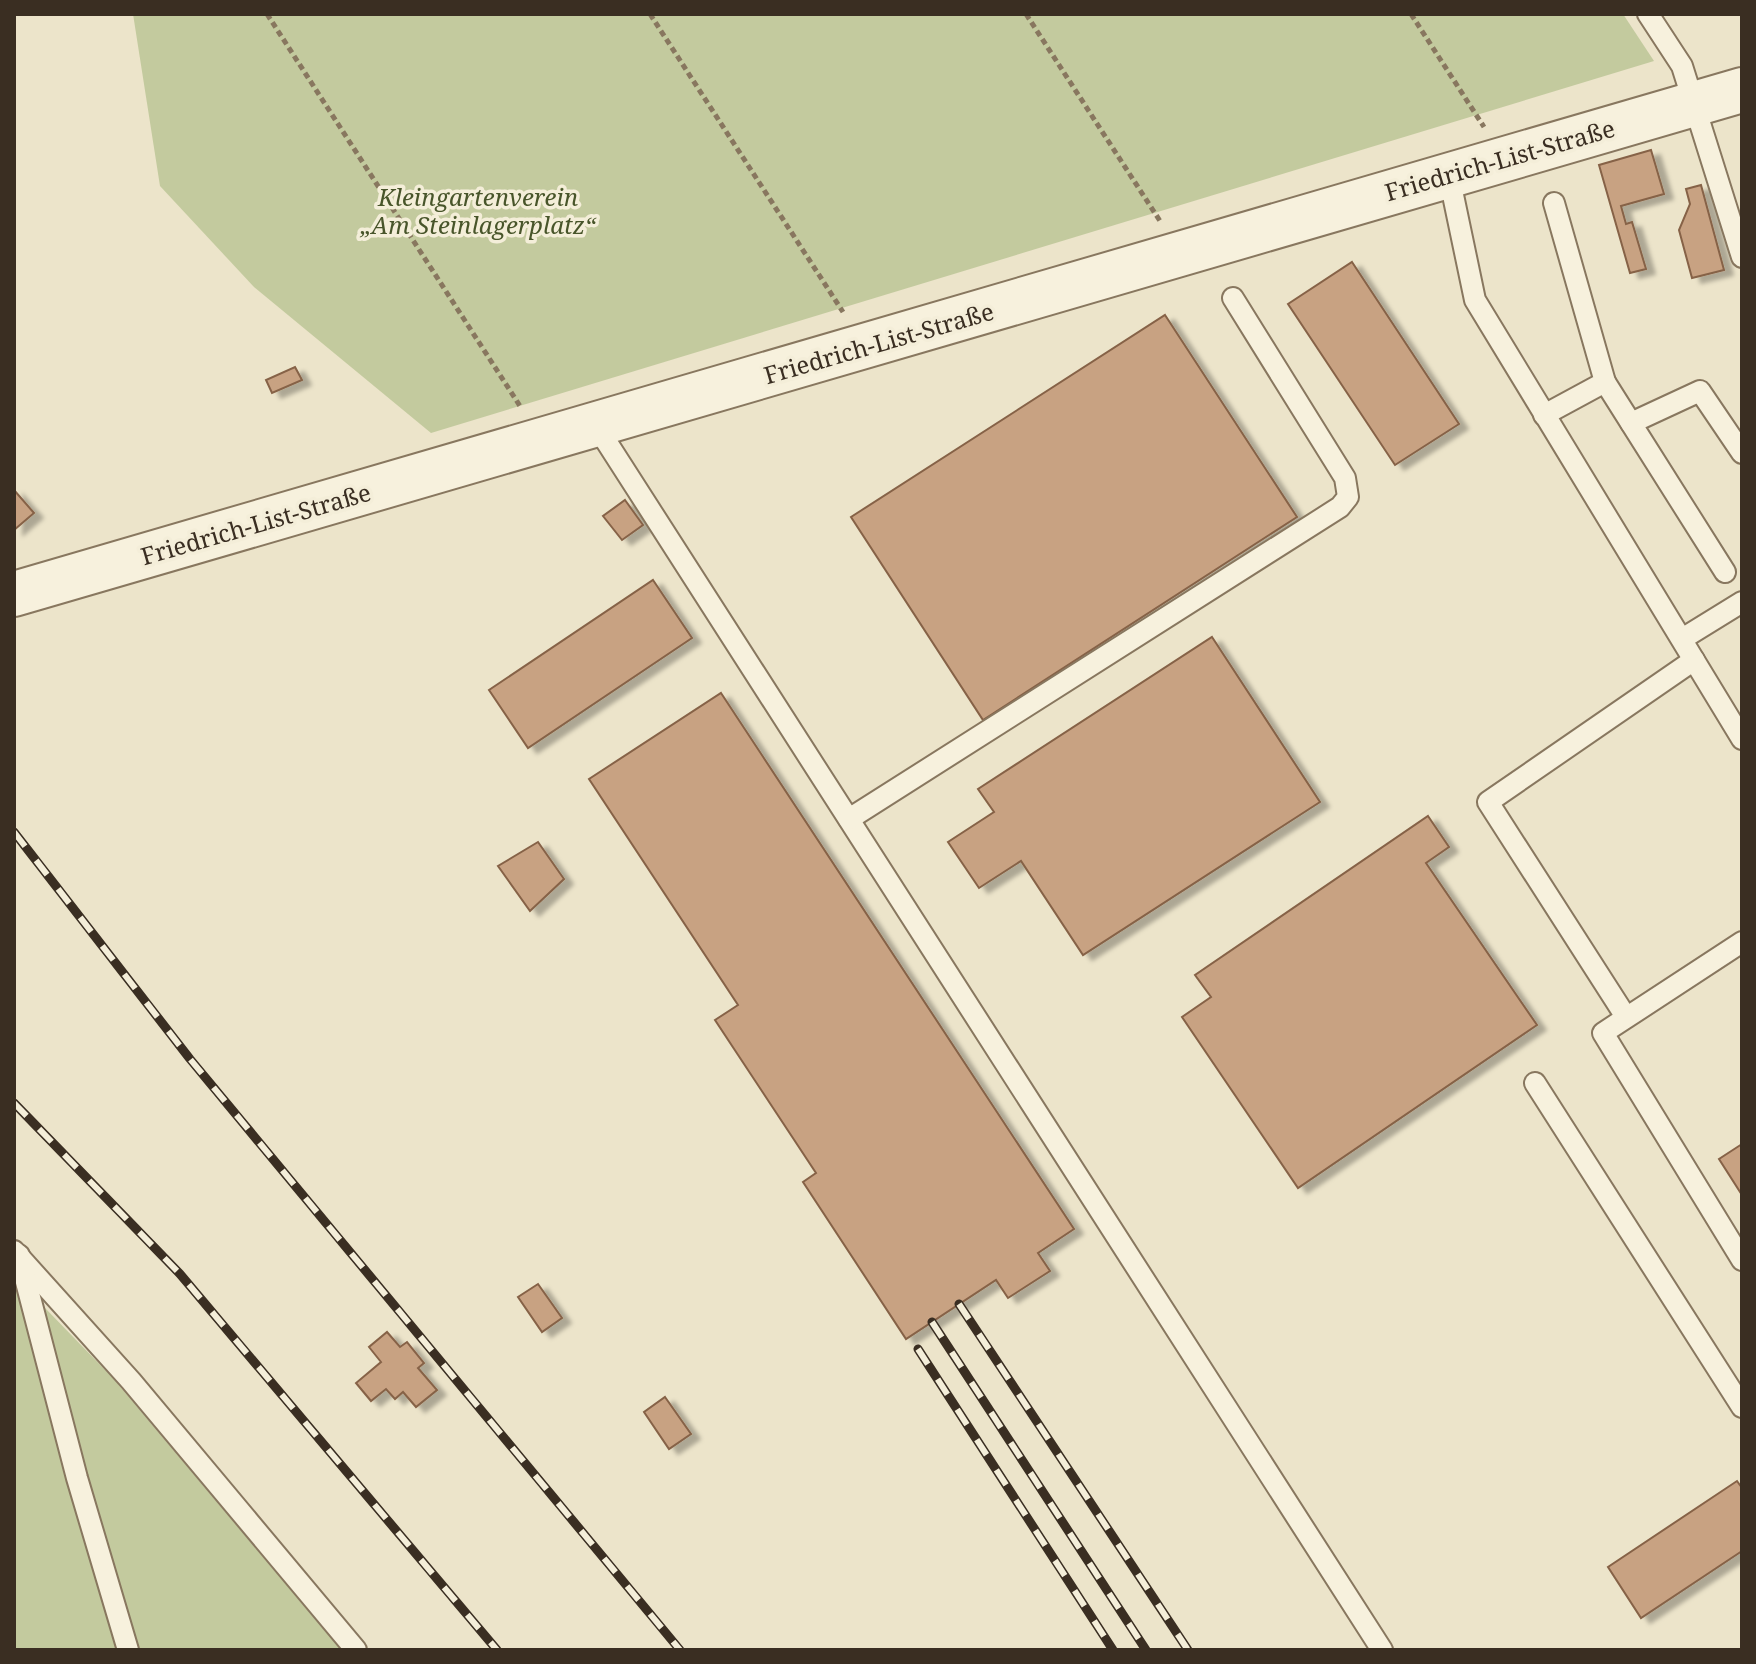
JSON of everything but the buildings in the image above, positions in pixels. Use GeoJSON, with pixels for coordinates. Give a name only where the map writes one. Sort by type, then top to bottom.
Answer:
{"type":"FeatureCollection","features":[{"type":"Feature","properties":{"kind":"street","name":"Friedrich-List-Straße"},"geometry":{"type":"LineString","coordinates":[[14,594],[597,427],[1742,90]]}},
{"type":"Feature","properties":{"kind":"lane"},"geometry":{"type":"LineString","coordinates":[[1648,14],[1682,66],[1742,257]]}},
{"type":"Feature","properties":{"kind":"lane"},"geometry":{"type":"LineString","coordinates":[[1449,176],[1475,300],[1694,660],[1734,705],[1742,739]]}},
{"type":"Feature","properties":{"kind":"lane"},"geometry":{"type":"LineString","coordinates":[[1554,203],[1605,382],[1725,572]]}},
{"type":"Feature","properties":{"kind":"lane"},"geometry":{"type":"LineString","coordinates":[[849,819],[1340,507],[1348,497],[1345,478],[1233,298]]}},
{"type":"Feature","properties":{"kind":"lane"},"geometry":{"type":"LineString","coordinates":[[1544,415],[1605,382]]}},
{"type":"Feature","properties":{"kind":"lane"},"geometry":{"type":"LineString","coordinates":[[1631,423],[1700,391],[1742,453]]}},
{"type":"Feature","properties":{"kind":"lane"},"geometry":{"type":"LineString","coordinates":[[597,427],[1382,1650]]}},
{"type":"Feature","properties":{"kind":"lane"},"geometry":{"type":"LineString","coordinates":[[1682,639],[1742,602]]}},
{"type":"Feature","properties":{"kind":"lane"},"geometry":{"type":"LineString","coordinates":[[1626,1017],[1488,802],[1694,660]]}},
{"type":"Feature","properties":{"kind":"lane"},"geometry":{"type":"LineString","coordinates":[[1742,942],[1603,1033],[1742,1260]]}},
{"type":"Feature","properties":{"kind":"lane"},"geometry":{"type":"LineString","coordinates":[[1535,1083],[1742,1407]]}},
{"type":"Feature","properties":{"kind":"lane"},"geometry":{"type":"LineString","coordinates":[[16,1253],[128,1650]]}},
{"type":"Feature","properties":{"kind":"lane"},"geometry":{"type":"LineString","coordinates":[[16,1253],[131,1381],[356,1650]]}},
{"type":"Feature","properties":{"kind":"path"},"geometry":{"type":"LineString","coordinates":[[267,14],[543,442]]}},
{"type":"Feature","properties":{"kind":"path"},"geometry":{"type":"LineString","coordinates":[[650,14],[867,348]]}},
{"type":"Feature","properties":{"kind":"path"},"geometry":{"type":"LineString","coordinates":[[1026,14],[1182,255]]}},
{"type":"Feature","properties":{"kind":"path"},"geometry":{"type":"LineString","coordinates":[[1411,14],[1505,160]]}},
{"type":"Feature","properties":{"kind":"green space","name":"Kleingartenverein „Am Steinlagerplatz“"},"geometry":{"type":"Polygon","coordinates":[[[133,14],[1623,14],[1654,61],[431,433],[254,287],[160,186],[133,14]]]}},
{"type":"Feature","properties":{"kind":"green space"},"geometry":{"type":"Polygon","coordinates":[[[14,1276],[112,1377],[341,1650],[14,1650],[14,1276]]]}},
{"type":"Feature","properties":{"kind":"railway"},"geometry":{"type":"LineString","coordinates":[[14,832],[190,1059],[680,1650]]}},
{"type":"Feature","properties":{"kind":"railway"},"geometry":{"type":"LineString","coordinates":[[14,1103],[180,1274],[497,1650]]}},
{"type":"Feature","properties":{"kind":"railway"},"geometry":{"type":"LineString","coordinates":[[959,1304],[1188,1650]]}},
{"type":"Feature","properties":{"kind":"railway"},"geometry":{"type":"LineString","coordinates":[[932,1322],[1146,1650]]}},
{"type":"Feature","properties":{"kind":"railway"},"geometry":{"type":"LineString","coordinates":[[918,1349],[1113,1650]]}}]}
